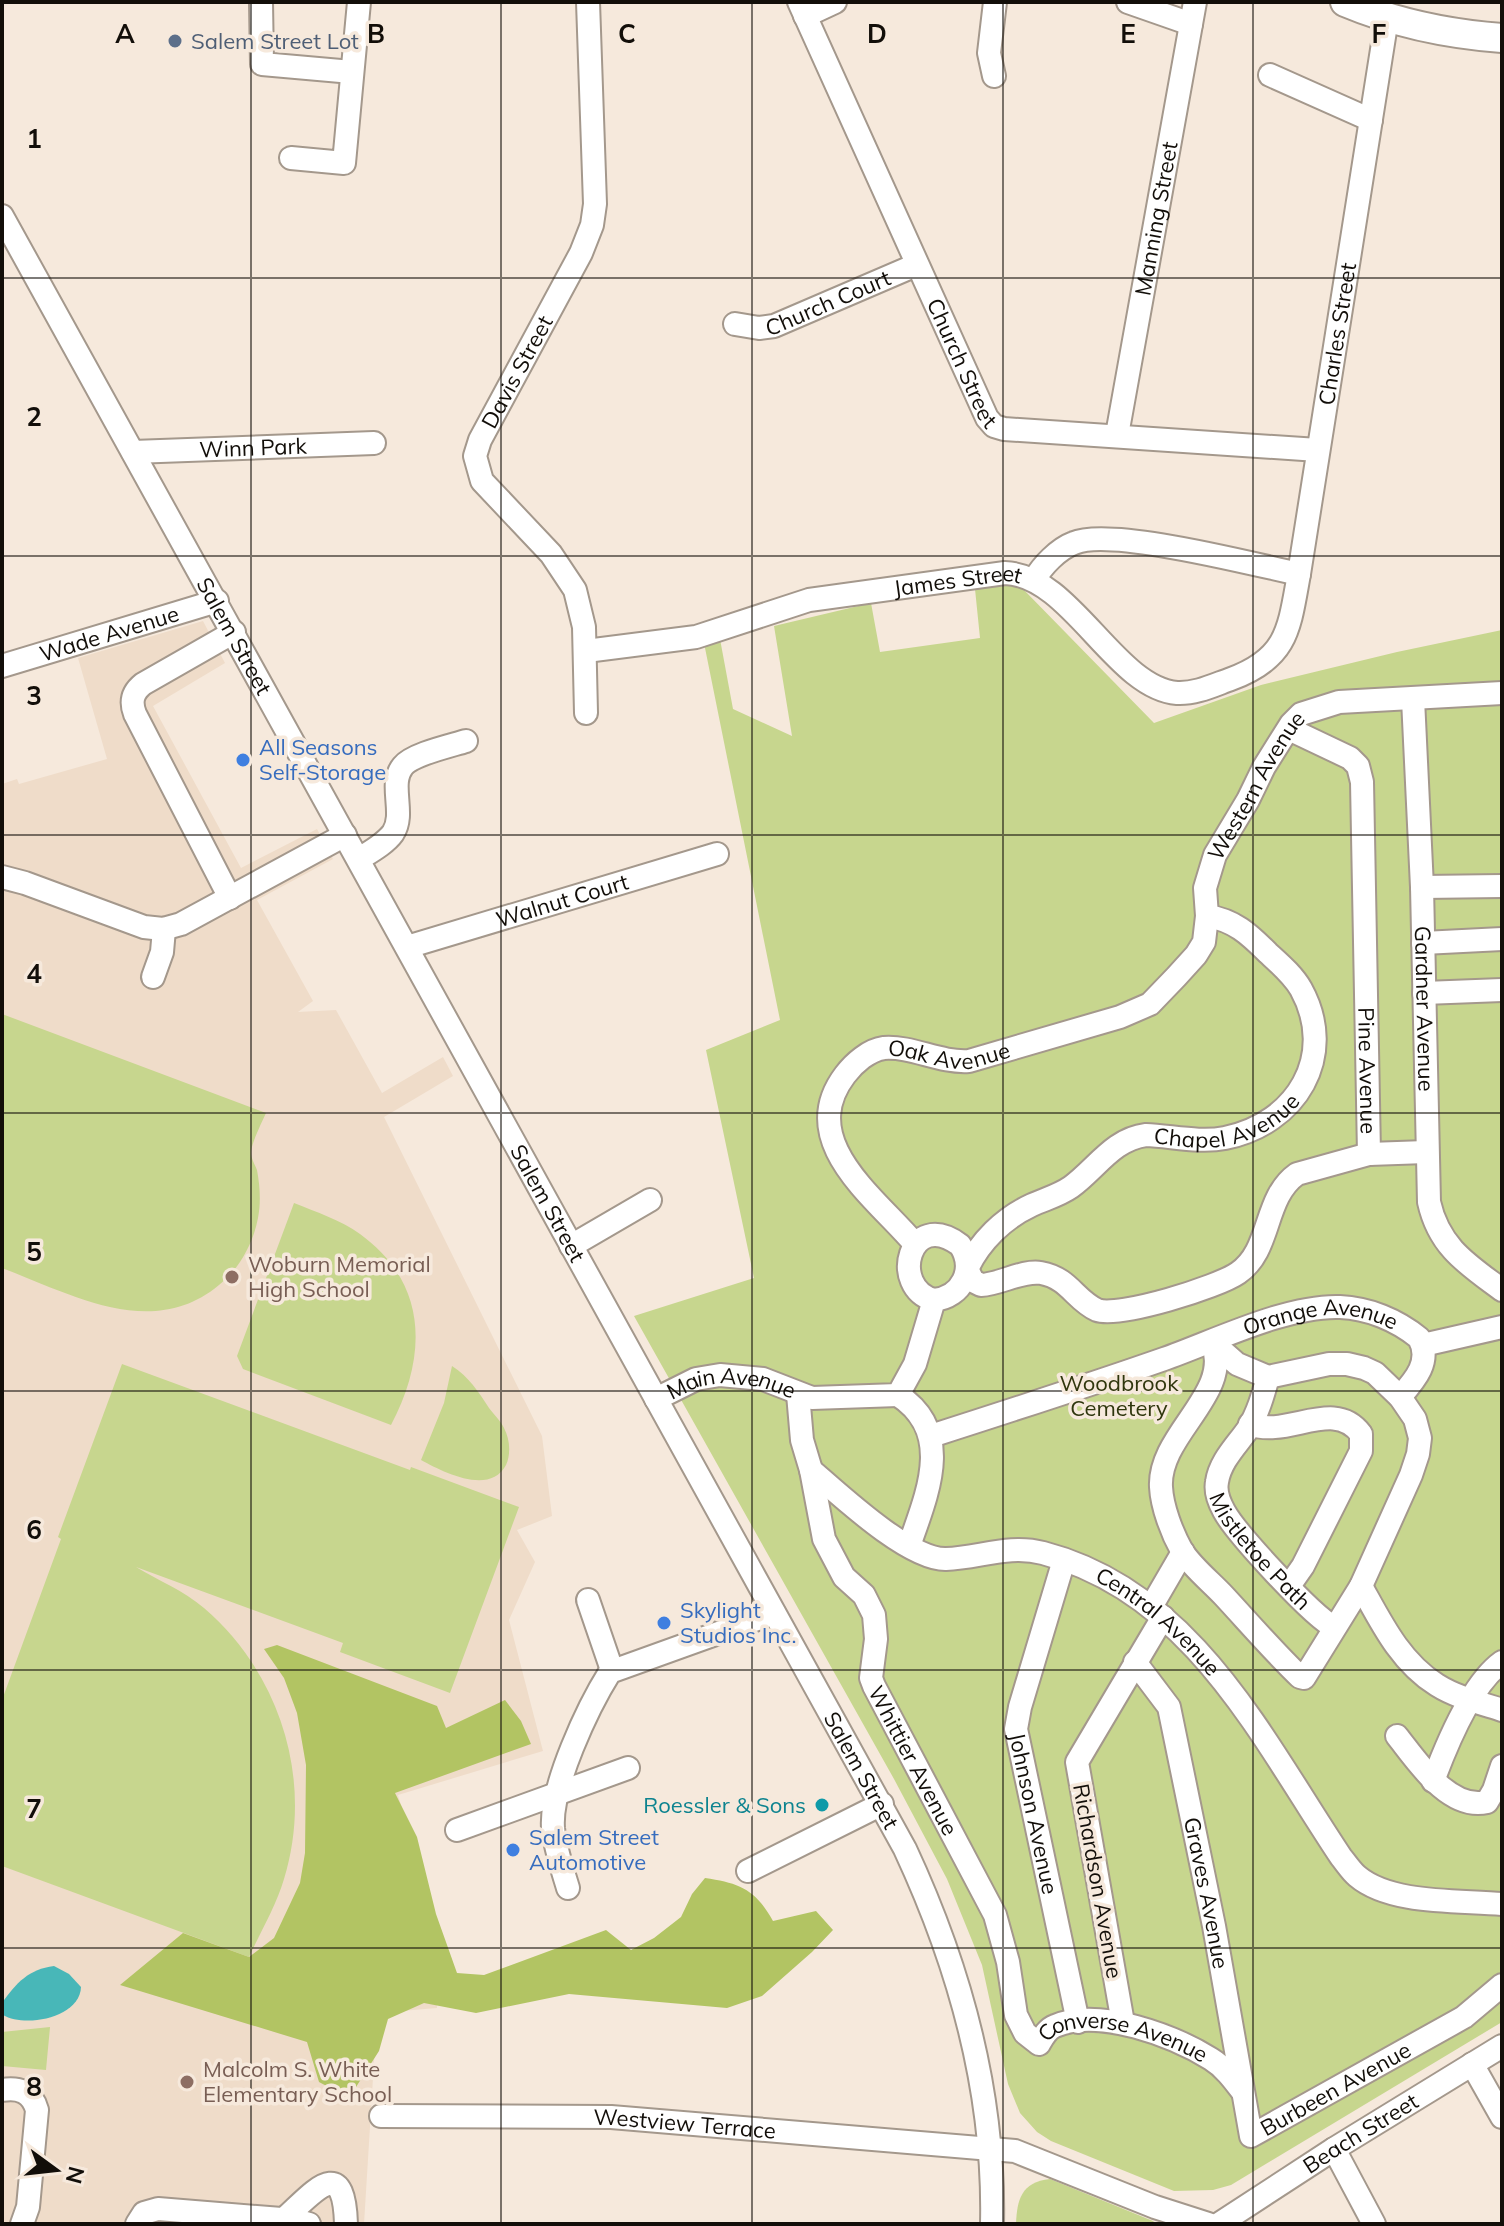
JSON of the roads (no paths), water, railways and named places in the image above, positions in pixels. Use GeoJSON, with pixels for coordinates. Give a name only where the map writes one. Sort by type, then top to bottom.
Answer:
{"type":"FeatureCollection","features":[{"type":"Feature","properties":{"kind":"main road"},"geometry":{"type":"LineString","coordinates":[[1345,2],[1387,18],[1458,34],[1502,38]]}},
{"type":"Feature","properties":{"kind":"street"},"geometry":{"type":"LineString","coordinates":[[261,2],[262,64],[352,72]]}},
{"type":"Feature","properties":{"kind":"street"},"geometry":{"type":"LineString","coordinates":[[291,158],[344,163],[359,2]]}},
{"type":"Feature","properties":{"kind":"street","name":"Davis Street"},"geometry":{"type":"LineString","coordinates":[[586,713],[586,651],[580,603],[570,579],[551,554],[482,481],[475,456],[480,440],[581,253],[592,225],[595,204],[588,2]]}},
{"type":"Feature","properties":{"kind":"street"},"geometry":{"type":"LineString","coordinates":[[802,9],[835,2]]}},
{"type":"Feature","properties":{"kind":"street"},"geometry":{"type":"LineString","coordinates":[[994,76],[989,53],[995,2]]}},
{"type":"Feature","properties":{"kind":"street"},"geometry":{"type":"LineString","coordinates":[[1128,2],[1193,13]]}},
{"type":"Feature","properties":{"kind":"street","name":"Church Street"},"geometry":{"type":"LineString","coordinates":[[802,9],[916,265],[987,418],[994,426],[1318,450]]}},
{"type":"Feature","properties":{"kind":"street","name":"Manning Street"},"geometry":{"type":"LineString","coordinates":[[1117,435],[1193,13]]}},
{"type":"Feature","properties":{"kind":"street","name":"Charles Street"},"geometry":{"type":"LineString","coordinates":[[1280,647],[1287,632],[1299,574],[1387,18]]}},
{"type":"Feature","properties":{"kind":"street"},"geometry":{"type":"LineString","coordinates":[[1270,75],[1371,120]]}},
{"type":"Feature","properties":{"kind":"street","name":"Salem Street"},"geometry":{"type":"LineString","coordinates":[[2,216],[882,1804],[925,1892],[960,1987],[979,2073],[989,2151],[992,2224]]}},
{"type":"Feature","properties":{"kind":"street","name":"Church Court"},"geometry":{"type":"LineString","coordinates":[[735,324],[759,328],[774,326],[916,265]]}},
{"type":"Feature","properties":{"kind":"street","name":"Winn Park"},"geometry":{"type":"LineString","coordinates":[[133,452],[374,443]]}},
{"type":"Feature","properties":{"kind":"street"},"geometry":{"type":"LineString","coordinates":[[1034,580],[1044,566],[1068,546],[1084,540],[1135,541],[1299,574]]}},
{"type":"Feature","properties":{"kind":"street","name":"James Street"},"geometry":{"type":"LineString","coordinates":[[586,651],[696,637],[809,600],[1005,573],[1034,580],[1050,591],[1142,678],[1170,692],[1190,692],[1242,675],[1270,659],[1280,647]]}},
{"type":"Feature","properties":{"kind":"street","name":"Wade Avenue"},"geometry":{"type":"LineString","coordinates":[[4,660],[217,601]]}},
{"type":"Feature","properties":{"kind":"street"},"geometry":{"type":"LineString","coordinates":[[230,898],[135,714],[132,701],[143,684],[234,632]]}},
{"type":"Feature","properties":{"kind":"street","name":"Western Avenue"},"geometry":{"type":"LineString","coordinates":[[1207,916],[1205,888],[1215,855],[1289,729],[1301,714],[1339,702],[1502,693]]}},
{"type":"Feature","properties":{"kind":"street","name":"Gardner Avenue"},"geometry":{"type":"LineString","coordinates":[[1413,699],[1422,887],[1429,1202],[1437,1230],[1449,1248],[1502,1290]]}},
{"type":"Feature","properties":{"kind":"street","name":"Pine Avenue"},"geometry":{"type":"LineString","coordinates":[[967,1269],[973,1281],[981,1285],[1040,1273],[1068,1285],[1082,1300],[1097,1309],[1111,1313],[1135,1309],[1239,1273],[1255,1254],[1270,1212],[1288,1179],[1310,1169],[1369,1154],[1362,782],[1358,766],[1350,758],[1289,729]]}},
{"type":"Feature","properties":{"kind":"street"},"geometry":{"type":"LineString","coordinates":[[359,859],[394,831],[398,818],[398,778],[403,766],[414,758],[466,741]]}},
{"type":"Feature","properties":{"kind":"street"},"geometry":{"type":"LineString","coordinates":[[2,877],[144,927],[164,929],[181,924],[345,835]]}},
{"type":"Feature","properties":{"kind":"street","name":"Walnut Court"},"geometry":{"type":"LineString","coordinates":[[407,947],[717,854]]}},
{"type":"Feature","properties":{"kind":"street"},"geometry":{"type":"LineString","coordinates":[[1422,887],[1502,886]]}},
{"type":"Feature","properties":{"kind":"street","name":"Oak Avenue"},"geometry":{"type":"LineString","coordinates":[[914,1243],[840,1158],[832,1140],[828,1113],[836,1090],[849,1070],[869,1053],[882,1048],[909,1051],[948,1062],[969,1061],[1150,1004],[1196,955],[1204,942],[1207,916]]}},
{"type":"Feature","properties":{"kind":"street","name":"Chapel Avenue"},"geometry":{"type":"LineString","coordinates":[[967,1269],[980,1247],[1003,1224],[1019,1211],[1063,1193],[1123,1142],[1146,1135],[1209,1140],[1237,1135],[1274,1118],[1302,1090],[1313,1047],[1311,1019],[1301,989],[1290,974],[1240,927],[1222,918],[1207,916]]}},
{"type":"Feature","properties":{"kind":"street"},"geometry":{"type":"LineString","coordinates":[[153,977],[162,952],[164,929]]}},
{"type":"Feature","properties":{"kind":"street"},"geometry":{"type":"LineString","coordinates":[[1423,943],[1502,939]]}},
{"type":"Feature","properties":{"kind":"street"},"geometry":{"type":"LineString","coordinates":[[1424,993],[1502,990]]}},
{"type":"Feature","properties":{"kind":"street"},"geometry":{"type":"LineString","coordinates":[[1369,1154],[1426,1152]]}},
{"type":"Feature","properties":{"kind":"street"},"geometry":{"type":"LineString","coordinates":[[571,1246],[650,1200]]}},
{"type":"Feature","properties":{"kind":"street"},"geometry":{"type":"LineString","coordinates":[[939,1236],[954,1240],[964,1251],[967,1269],[959,1289],[934,1300],[918,1291],[911,1274],[910,1250],[922,1238],[939,1236]]}},
{"type":"Feature","properties":{"kind":"street"},"geometry":{"type":"LineString","coordinates":[[909,1546],[929,1477],[931,1436],[921,1414],[898,1395],[915,1364],[934,1300]]}},
{"type":"Feature","properties":{"kind":"street","name":"Orange Avenue"},"geometry":{"type":"LineString","coordinates":[[931,1436],[1292,1314],[1340,1307],[1387,1319],[1414,1334],[1423,1345],[1423,1365],[1415,1381],[1400,1397]]}},
{"type":"Feature","properties":{"kind":"street","name":"Orange Avenue"},"geometry":{"type":"LineString","coordinates":[[1423,1345],[1502,1327]]}},
{"type":"Feature","properties":{"kind":"street"},"geometry":{"type":"LineString","coordinates":[[1212,1342],[1237,1364],[1268,1377],[1329,1364],[1347,1364],[1375,1373],[1400,1397],[1415,1419],[1420,1438],[1418,1454],[1361,1586],[1304,1678],[1298,1676],[1273,1651],[1183,1552],[1162,1499],[1161,1475],[1167,1453],[1201,1402],[1217,1366],[1218,1356],[1212,1342]]}},
{"type":"Feature","properties":{"kind":"street","name":"Main Avenue"},"geometry":{"type":"LineString","coordinates":[[656,1399],[696,1379],[720,1375],[763,1379],[798,1394],[828,1399],[898,1395]]}},
{"type":"Feature","properties":{"kind":"street","name":"Mistletoe Path"},"geometry":{"type":"LineString","coordinates":[[1268,1377],[1257,1413],[1222,1467],[1217,1481],[1218,1497],[1233,1525],[1317,1616],[1334,1627]]}},
{"type":"Feature","properties":{"kind":"street"},"geometry":{"type":"LineString","coordinates":[[798,1394],[802,1440],[811,1470]]}},
{"type":"Feature","properties":{"kind":"street"},"geometry":{"type":"LineString","coordinates":[[1250,1424],[1277,1427],[1335,1417],[1353,1424],[1361,1434],[1361,1451],[1303,1566],[1289,1586]]}},
{"type":"Feature","properties":{"kind":"street","name":"Central Avenue"},"geometry":{"type":"LineString","coordinates":[[811,1470],[855,1507],[909,1546],[931,1557],[945,1559],[1004,1549],[1042,1552],[1095,1572],[1157,1612],[1199,1651],[1235,1694],[1333,1846],[1358,1877],[1380,1888],[1408,1895],[1502,1904]]}},
{"type":"Feature","properties":{"kind":"street","name":"Whittier Avenue"},"geometry":{"type":"LineString","coordinates":[[811,1470],[824,1539],[844,1577],[864,1595],[874,1615],[876,1639],[871,1678],[874,1686],[995,1915]]}},
{"type":"Feature","properties":{"kind":"street","name":"Richardson Avenue"},"geometry":{"type":"LineString","coordinates":[[1123,2023],[1077,1762],[1135,1662],[1183,1552]]}},
{"type":"Feature","properties":{"kind":"street","name":"Johnson Avenue"},"geometry":{"type":"LineString","coordinates":[[1064,1560],[1016,1729],[1078,2022]]}},
{"type":"Feature","properties":{"kind":"street"},"geometry":{"type":"LineString","coordinates":[[1361,1586],[1389,1636],[1408,1660],[1438,1686],[1502,1710]]}},
{"type":"Feature","properties":{"kind":"street"},"geometry":{"type":"LineString","coordinates":[[588,1600],[612,1670]]}},
{"type":"Feature","properties":{"kind":"street"},"geometry":{"type":"LineString","coordinates":[[568,1888],[553,1827],[556,1794],[571,1753],[612,1670],[774,1613]]}},
{"type":"Feature","properties":{"kind":"street","name":"Graves Avenue"},"geometry":{"type":"LineString","coordinates":[[1135,1662],[1169,1707],[1214,1926],[1251,2136]]}},
{"type":"Feature","properties":{"kind":"street"},"geometry":{"type":"LineString","coordinates":[[1433,1781],[1457,1724],[1486,1679],[1502,1662]]}},
{"type":"Feature","properties":{"kind":"street"},"geometry":{"type":"LineString","coordinates":[[1397,1736],[1433,1781],[1463,1798],[1487,1802],[1502,1766]]}},
{"type":"Feature","properties":{"kind":"street"},"geometry":{"type":"LineString","coordinates":[[457,1830],[628,1768]]}},
{"type":"Feature","properties":{"kind":"street"},"geometry":{"type":"LineString","coordinates":[[748,1871],[882,1804]]}},
{"type":"Feature","properties":{"kind":"street","name":"Converse Avenue"},"geometry":{"type":"LineString","coordinates":[[995,1915],[1008,1962],[1016,2015],[1025,2033],[1039,2044],[1054,2026],[1102,2020],[1123,2023],[1175,2041],[1212,2060],[1228,2073],[1242,2091]]}},
{"type":"Feature","properties":{"kind":"street","name":"Burbeen Avenue"},"geometry":{"type":"LineString","coordinates":[[1251,2136],[1464,2017],[1502,1985]]}},
{"type":"Feature","properties":{"kind":"street","name":"Beach Street"},"geometry":{"type":"LineString","coordinates":[[1219,2224],[1502,2046]]}},
{"type":"Feature","properties":{"kind":"street"},"geometry":{"type":"LineString","coordinates":[[1472,2064],[1502,2117]]}},
{"type":"Feature","properties":{"kind":"street"},"geometry":{"type":"LineString","coordinates":[[2,2090],[25,2092],[35,2101],[37,2110],[28,2207],[22,2224]]}},
{"type":"Feature","properties":{"kind":"street","name":"Westview Terrace"},"geometry":{"type":"LineString","coordinates":[[381,2116],[611,2117],[1022,2153],[1155,2207],[1208,2224]]}},
{"type":"Feature","properties":{"kind":"street"},"geometry":{"type":"LineString","coordinates":[[1334,2149],[1374,2224]]}},
{"type":"Feature","properties":{"kind":"street"},"geometry":{"type":"LineString","coordinates":[[284,2219],[320,2186],[330,2184],[340,2188],[345,2195],[346,2224]]}},
{"type":"Feature","properties":{"kind":"street"},"geometry":{"type":"LineString","coordinates":[[137,2224],[144,2213],[154,2209],[196,2218],[284,2219],[309,2224]]}},
{"type":"Feature","properties":{"kind":"water"},"geometry":{"type":"Polygon","coordinates":[[[54,1966],[69,1974],[81,1987],[78,1998],[71,2006],[50,2018],[37,2020],[13,2019],[3,2015],[2,2003],[18,1983],[37,1970],[54,1966]]]}},
{"type":"Feature","properties":{"kind":"place","name":"Salem Street Lot"},"geometry":{"type":"Point","coordinates":[175,41]}},
{"type":"Feature","properties":{"kind":"place","name":"All Seasons Self-Storage"},"geometry":{"type":"Point","coordinates":[243,760]}},
{"type":"Feature","properties":{"kind":"place","name":"Woburn Memorial High School"},"geometry":{"type":"Point","coordinates":[232,1277]}},
{"type":"Feature","properties":{"kind":"place","name":"Skylight Studios Inc."},"geometry":{"type":"Point","coordinates":[664,1623]}},
{"type":"Feature","properties":{"kind":"place","name":"Roessler & Sons"},"geometry":{"type":"Point","coordinates":[822,1805]}},
{"type":"Feature","properties":{"kind":"place","name":"Salem Street Automotive"},"geometry":{"type":"Point","coordinates":[513,1850]}},
{"type":"Feature","properties":{"kind":"place","name":"Malcolm S. White Elementary School"},"geometry":{"type":"Point","coordinates":[187,2082]}},
{"type":"Feature","properties":{"kind":"park label","name":"Woodbrook Cemetery"},"geometry":{"type":"Point","coordinates":[1119,1396]}}]}
